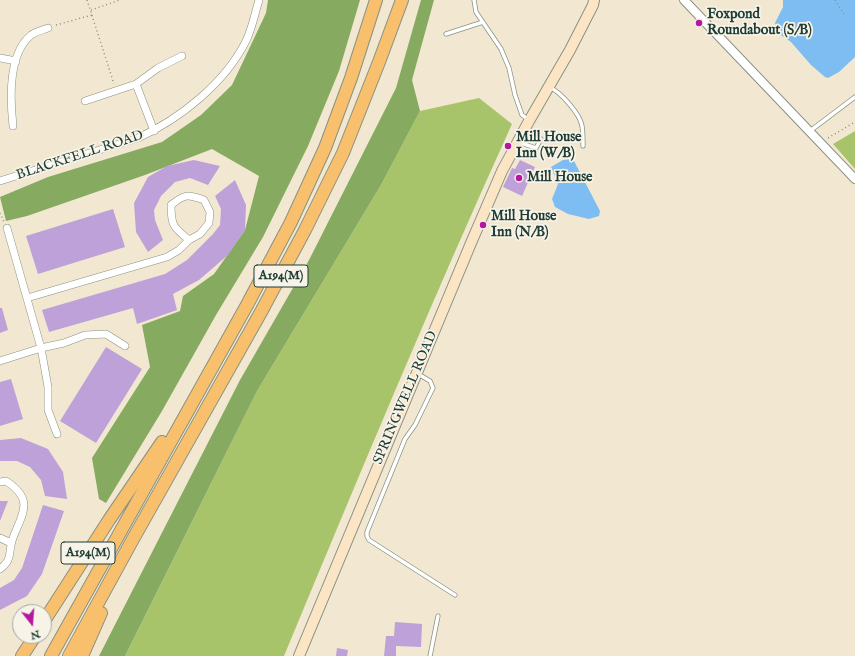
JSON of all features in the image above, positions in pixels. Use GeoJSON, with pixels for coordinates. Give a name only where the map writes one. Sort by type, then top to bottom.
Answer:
{"type":"FeatureCollection","features":[{"type":"Feature","properties":{"kind":"highway","name":"A194(M)"},"geometry":{"type":"LineString","coordinates":[[51,656],[247,305],[291,222],[325,148],[351,78],[376,0]]}},
{"type":"Feature","properties":{"kind":"highway","name":"A194(M)"},"geometry":{"type":"LineString","coordinates":[[70,656],[133,539],[261,312],[305,230],[342,153],[380,62],[402,0]]}},
{"type":"Feature","properties":{"kind":"highway","name":"A194(M)"},"geometry":{"type":"LineString","coordinates":[[52,609],[109,520],[206,377]]}},
{"type":"Feature","properties":{"kind":"highway","name":"A194(M)"},"geometry":{"type":"LineString","coordinates":[[82,656],[133,539]]}},
{"type":"Feature","properties":{"kind":"highway"},"geometry":{"type":"LineString","coordinates":[[22,656],[30,644]]}},
{"type":"Feature","properties":{"kind":"main road","name":"SPRINGWELL ROAD"},"geometry":{"type":"LineString","coordinates":[[299,656],[352,526],[502,171],[596,2]]}},
{"type":"Feature","properties":{"kind":"street","name":"BLACKFELL ROAD"},"geometry":{"type":"LineString","coordinates":[[0,182],[138,138],[154,131],[186,110],[223,77],[246,41],[259,0]]}},
{"type":"Feature","properties":{"kind":"street"},"geometry":{"type":"LineString","coordinates":[[684,0],[855,179]]}},
{"type":"Feature","properties":{"kind":"street"},"geometry":{"type":"LineString","coordinates":[[13,126],[11,93],[16,60],[23,43],[32,34],[48,28]]}},
{"type":"Feature","properties":{"kind":"street"},"geometry":{"type":"LineString","coordinates":[[85,101],[136,84],[158,68],[182,56]]}},
{"type":"Feature","properties":{"kind":"street"},"geometry":{"type":"LineString","coordinates":[[0,58],[16,60]]}},
{"type":"Feature","properties":{"kind":"street"},"geometry":{"type":"LineString","coordinates":[[136,84],[154,131]]}},
{"type":"Feature","properties":{"kind":"street"},"geometry":{"type":"LineString","coordinates":[[27,298],[167,257],[179,250],[189,240],[200,234],[209,223],[210,212],[204,200],[193,196],[182,196],[171,205],[171,221],[178,232],[189,240]]}},
{"type":"Feature","properties":{"kind":"street"},"geometry":{"type":"LineString","coordinates":[[7,228],[41,348],[48,387],[48,410],[57,434]]}},
{"type":"Feature","properties":{"kind":"street"},"geometry":{"type":"LineString","coordinates":[[0,361],[41,348],[64,343],[86,335],[106,334],[125,346]]}},
{"type":"Feature","properties":{"kind":"street"},"geometry":{"type":"LineString","coordinates":[[0,482],[6,482],[14,486],[20,494],[24,504],[22,517],[11,543],[10,556],[4,566],[0,569]]}},
{"type":"Feature","properties":{"kind":"street"},"geometry":{"type":"LineString","coordinates":[[0,538],[11,543]]}},
{"type":"Feature","properties":{"kind":"lane"},"geometry":{"type":"LineString","coordinates":[[474,0],[476,12],[501,49],[509,68],[515,95],[522,115],[529,121]]}},
{"type":"Feature","properties":{"kind":"lane"},"geometry":{"type":"LineString","coordinates":[[446,34],[483,22]]}},
{"type":"Feature","properties":{"kind":"lane"},"geometry":{"type":"LineString","coordinates":[[548,87],[558,92],[572,106],[582,124],[583,146]]}},
{"type":"Feature","properties":{"kind":"lane"},"geometry":{"type":"LineString","coordinates":[[810,131],[855,97]]}},
{"type":"Feature","properties":{"kind":"lane"},"geometry":{"type":"LineString","coordinates":[[517,142],[536,148],[540,139]]}},
{"type":"Feature","properties":{"kind":"lane"},"geometry":{"type":"LineString","coordinates":[[417,373],[430,381],[433,388],[415,425],[405,439],[367,532],[367,536],[369,540],[455,595]]}},
{"type":"Feature","properties":{"kind":"lane"},"geometry":{"type":"LineString","coordinates":[[430,656],[438,616]]}},
{"type":"Feature","properties":{"kind":"path"},"geometry":{"type":"LineString","coordinates":[[87,0],[116,91]]}},
{"type":"Feature","properties":{"kind":"path"},"geometry":{"type":"LineString","coordinates":[[91,10],[120,0]]}},
{"type":"Feature","properties":{"kind":"path"},"geometry":{"type":"LineString","coordinates":[[836,0],[844,14]]}},
{"type":"Feature","properties":{"kind":"path"},"geometry":{"type":"LineString","coordinates":[[48,28],[92,15]]}},
{"type":"Feature","properties":{"kind":"path"},"geometry":{"type":"LineString","coordinates":[[821,143],[855,122]]}},
{"type":"Feature","properties":{"kind":"green space"},"geometry":{"type":"Polygon","coordinates":[[[268,0],[360,0],[339,71],[308,146],[263,237],[216,315],[162,411],[106,503],[99,499],[92,458],[150,367],[142,325],[180,311],[183,296],[214,274],[245,230],[259,176],[212,149],[145,175],[27,216],[6,221],[0,197],[48,177],[162,142],[201,115],[232,85],[266,13],[268,0]]]}},
{"type":"Feature","properties":{"kind":"green space"},"geometry":{"type":"Polygon","coordinates":[[[421,0],[434,0],[412,80],[420,111],[381,185],[257,391],[125,656],[99,656],[240,380],[309,260],[396,88],[421,0]]]}},
{"type":"Feature","properties":{"kind":"green space"},"geometry":{"type":"Polygon","coordinates":[[[479,98],[512,124],[424,323],[284,656],[125,656],[257,391],[381,185],[420,111],[479,98]]]}},
{"type":"Feature","properties":{"kind":"green space"},"geometry":{"type":"Polygon","coordinates":[[[855,131],[855,169],[833,144],[855,131]]]}},
{"type":"Feature","properties":{"kind":"water"},"geometry":{"type":"Polygon","coordinates":[[[783,0],[855,0],[855,57],[839,72],[828,78],[825,77],[811,65],[791,42],[778,33],[775,23],[783,7],[783,0]]]}},
{"type":"Feature","properties":{"kind":"water"},"geometry":{"type":"Polygon","coordinates":[[[573,159],[600,211],[599,216],[589,219],[568,214],[555,207],[552,199],[558,184],[551,167],[563,160],[573,159]]]}},
{"type":"Feature","properties":{"kind":"building"},"geometry":{"type":"Polygon","coordinates":[[[194,160],[220,166],[208,185],[190,178],[175,182],[161,196],[154,210],[155,220],[163,240],[148,252],[136,232],[134,203],[148,177],[167,166],[194,160]]]}},
{"type":"Feature","properties":{"kind":"building","name":"Mill House"},"geometry":{"type":"Polygon","coordinates":[[[520,160],[535,167],[522,196],[503,187],[512,168],[515,169],[520,160]]]}},
{"type":"Feature","properties":{"kind":"building"},"geometry":{"type":"Polygon","coordinates":[[[235,180],[246,205],[245,230],[228,255],[199,280],[173,294],[177,310],[137,324],[133,308],[49,332],[42,310],[165,274],[187,260],[220,225],[221,209],[215,196],[235,180]]]}},
{"type":"Feature","properties":{"kind":"building"},"geometry":{"type":"Polygon","coordinates":[[[113,209],[125,247],[38,274],[26,236],[113,209]]]}},
{"type":"Feature","properties":{"kind":"building"},"geometry":{"type":"Polygon","coordinates":[[[0,308],[2,308],[8,330],[0,333],[0,308]]]}},
{"type":"Feature","properties":{"kind":"building"},"geometry":{"type":"Polygon","coordinates":[[[106,347],[142,369],[96,443],[60,421],[106,347]]]}},
{"type":"Feature","properties":{"kind":"building"},"geometry":{"type":"Polygon","coordinates":[[[11,379],[23,419],[0,426],[0,382],[11,379]]]}},
{"type":"Feature","properties":{"kind":"building"},"geometry":{"type":"Polygon","coordinates":[[[21,438],[48,449],[63,472],[67,499],[45,496],[41,480],[30,467],[17,461],[0,461],[0,440],[21,438]]]}},
{"type":"Feature","properties":{"kind":"building"},"geometry":{"type":"Polygon","coordinates":[[[0,501],[8,501],[0,521],[0,501]]]}},
{"type":"Feature","properties":{"kind":"building"},"geometry":{"type":"Polygon","coordinates":[[[43,505],[64,511],[42,574],[27,596],[0,610],[0,588],[14,580],[22,568],[43,505]]]}},
{"type":"Feature","properties":{"kind":"building"},"geometry":{"type":"Polygon","coordinates":[[[395,622],[422,624],[421,647],[396,646],[396,656],[384,656],[386,636],[394,636],[395,622]]]}},
{"type":"Feature","properties":{"kind":"building"},"geometry":{"type":"Polygon","coordinates":[[[337,648],[348,650],[347,656],[336,656],[337,648]]]}},
{"type":"Feature","properties":{"kind":"place","name":"Foxpond Roundabout (S/B)"},"geometry":{"type":"Point","coordinates":[699,23]}},
{"type":"Feature","properties":{"kind":"place","name":"Mill House Inn (W/B)"},"geometry":{"type":"Point","coordinates":[508,146]}},
{"type":"Feature","properties":{"kind":"place","name":"Mill House"},"geometry":{"type":"Point","coordinates":[519,178]}},
{"type":"Feature","properties":{"kind":"place","name":"Mill House Inn (N/B)"},"geometry":{"type":"Point","coordinates":[483,225]}}]}
